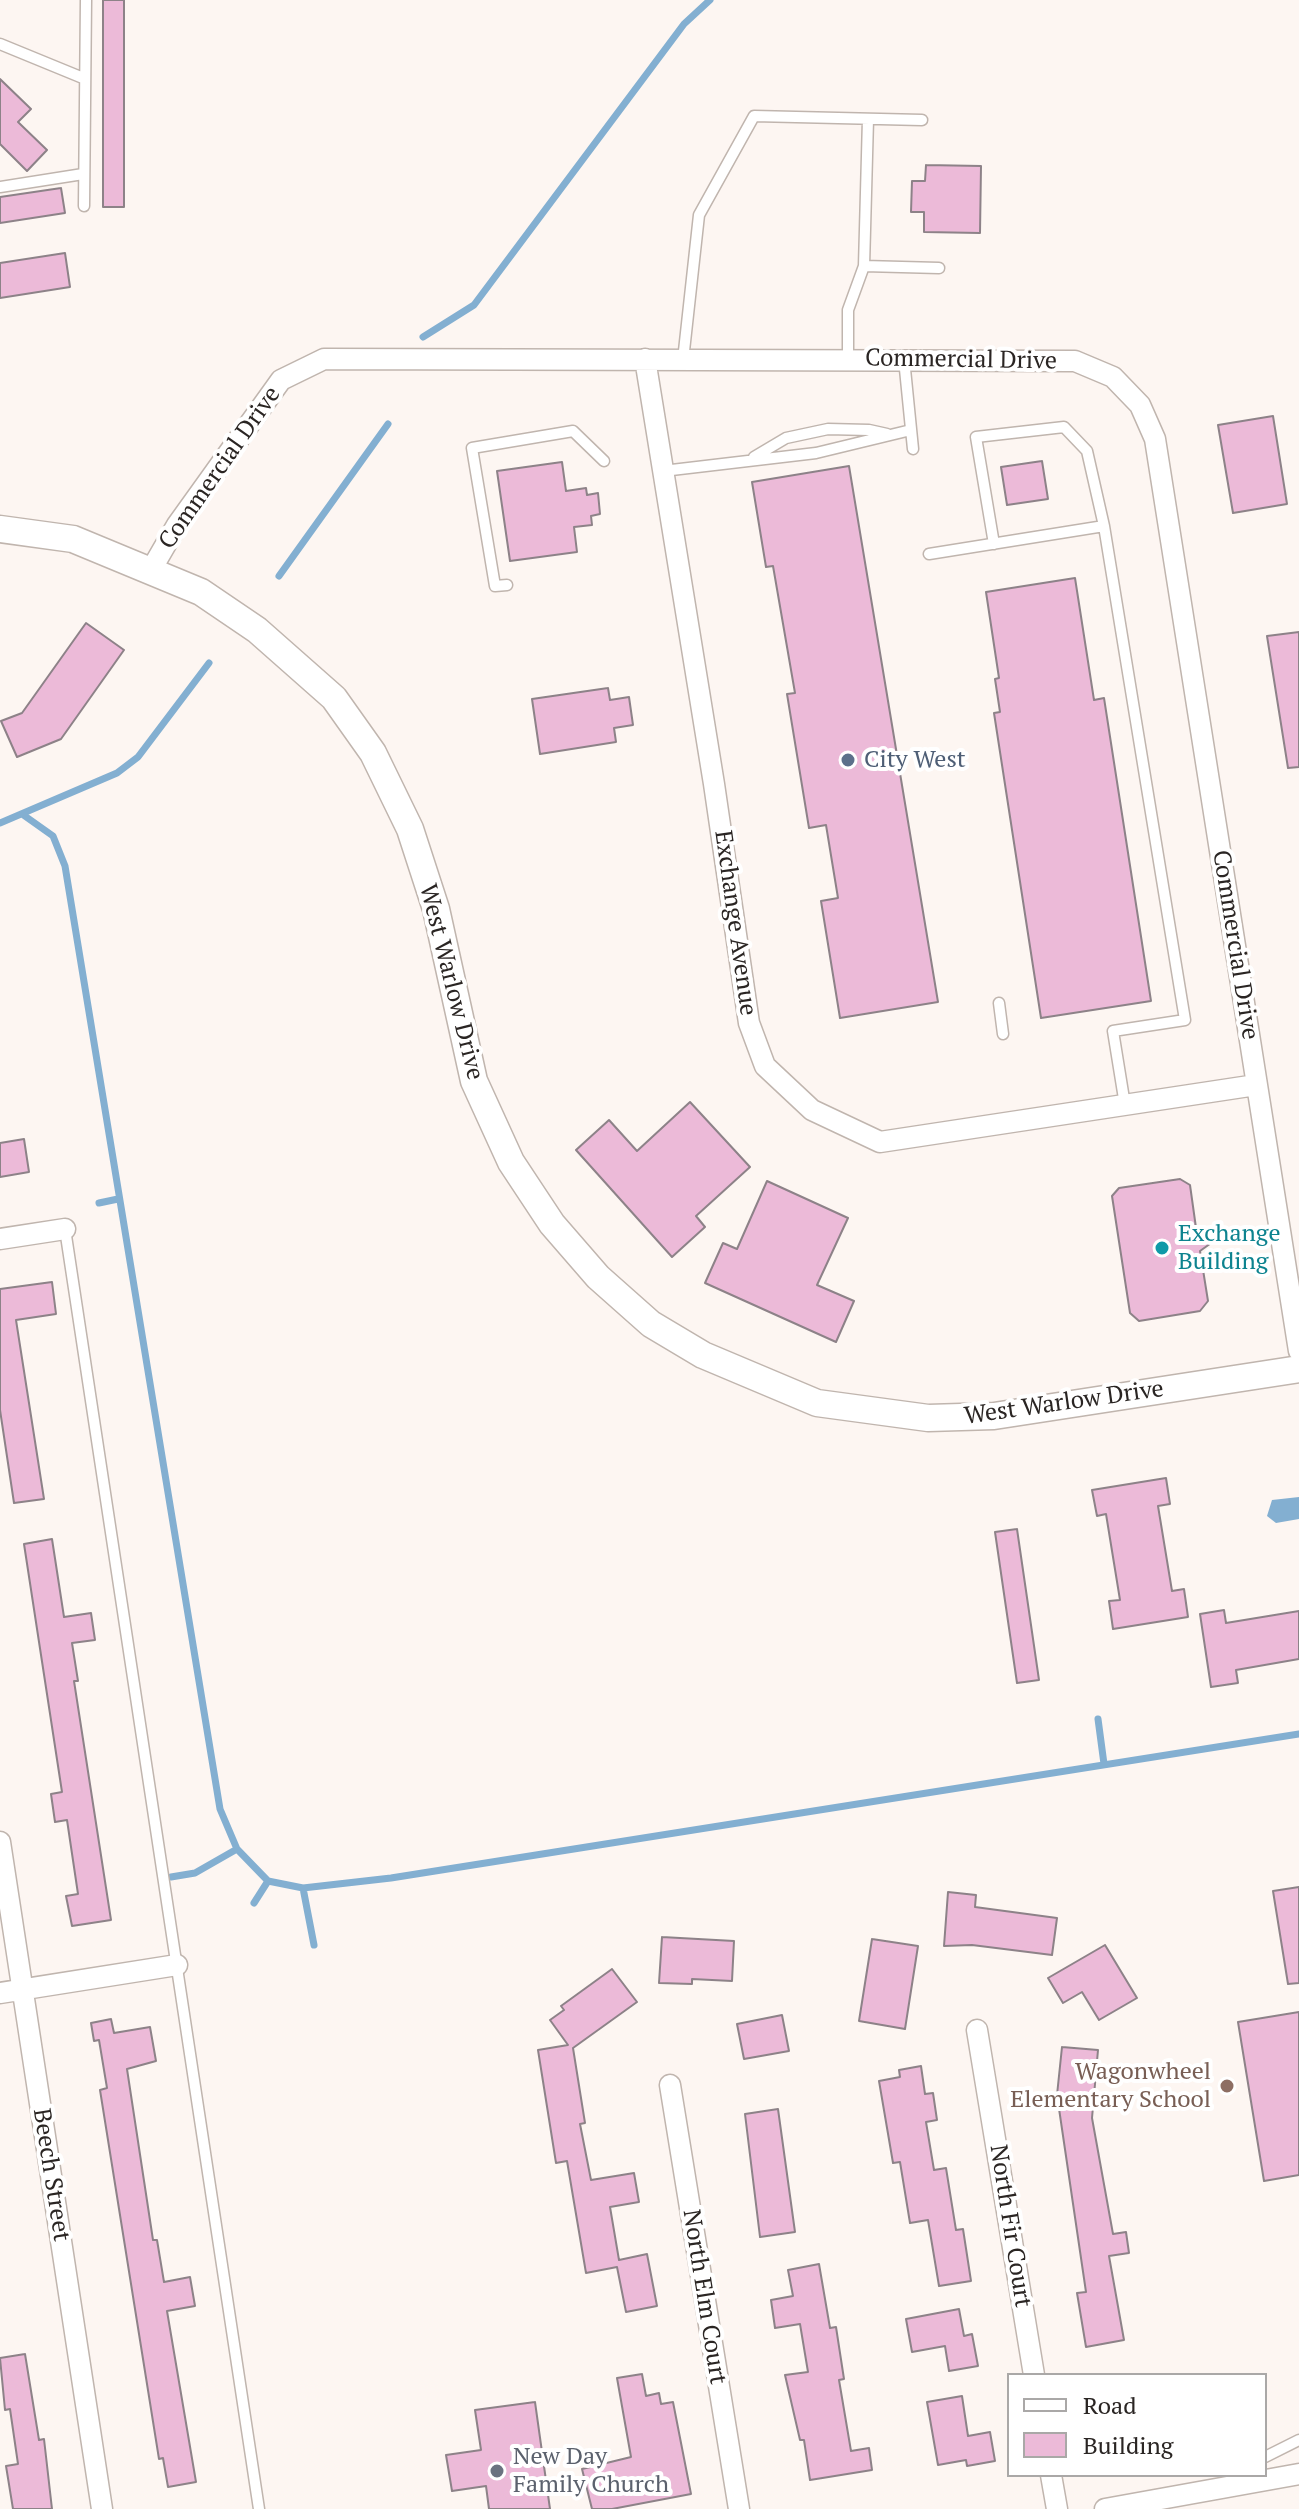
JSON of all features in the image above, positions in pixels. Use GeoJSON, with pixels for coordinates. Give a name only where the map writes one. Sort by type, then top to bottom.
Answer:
{"type":"FeatureCollection","features":[{"type":"Feature","properties":{"kind":"street","name":"Commercial Drive"},"geometry":{"type":"LineString","coordinates":[[151,570],[177,525],[281,380],[324,359],[1075,361],[1113,377],[1140,405],[1155,439],[1299,1351]]}},
{"type":"Feature","properties":{"kind":"street","name":"Exchange Avenue"},"geometry":{"type":"LineString","coordinates":[[645,359],[749,1023],[765,1066],[812,1110],[880,1142],[1256,1085]]}},
{"type":"Feature","properties":{"kind":"street","name":"West Warlow Drive"},"geometry":{"type":"LineString","coordinates":[[0,529],[73,539],[201,592],[257,630],[334,698],[373,753],[410,829],[436,909],[474,1081],[511,1162],[552,1224],[598,1277],[651,1324],[703,1355],[817,1403],[928,1418],[994,1416],[1299,1369]]}},
{"type":"Feature","properties":{"kind":"street"},"geometry":{"type":"LineString","coordinates":[[0,1239],[65,1229]]}},
{"type":"Feature","properties":{"kind":"street","name":"Beech Street"},"geometry":{"type":"LineString","coordinates":[[0,1842],[102,2509]]}},
{"type":"Feature","properties":{"kind":"street"},"geometry":{"type":"LineString","coordinates":[[0,1993],[177,1965]]}},
{"type":"Feature","properties":{"kind":"street","name":"North Fir Court"},"geometry":{"type":"LineString","coordinates":[[977,2030],[1034,2373]]}},
{"type":"Feature","properties":{"kind":"street","name":"North Elm Court"},"geometry":{"type":"LineString","coordinates":[[670,2085],[739,2509]]}},
{"type":"Feature","properties":{"kind":"street"},"geometry":{"type":"LineString","coordinates":[[1105,2509],[1178,2502],[1240,2480],[1299,2474]]}},
{"type":"Feature","properties":{"kind":"street"},"geometry":{"type":"LineString","coordinates":[[1051,2477],[1057,2509]]}},
{"type":"Feature","properties":{"kind":"lane"},"geometry":{"type":"LineString","coordinates":[[84,206],[86,0]]}},
{"type":"Feature","properties":{"kind":"lane"},"geometry":{"type":"LineString","coordinates":[[0,44],[83,78]]}},
{"type":"Feature","properties":{"kind":"lane"},"geometry":{"type":"LineString","coordinates":[[683,360],[699,215],[754,116],[922,120]]}},
{"type":"Feature","properties":{"kind":"lane"},"geometry":{"type":"LineString","coordinates":[[848,359],[848,310],[864,266],[868,119]]}},
{"type":"Feature","properties":{"kind":"lane"},"geometry":{"type":"LineString","coordinates":[[0,176],[5,187],[83,174]]}},
{"type":"Feature","properties":{"kind":"lane"},"geometry":{"type":"LineString","coordinates":[[864,266],[939,268]]}},
{"type":"Feature","properties":{"kind":"lane"},"geometry":{"type":"LineString","coordinates":[[904,359],[913,449]]}},
{"type":"Feature","properties":{"kind":"lane"},"geometry":{"type":"LineString","coordinates":[[994,544],[976,437],[1064,427],[1087,451],[1104,526],[1185,1020],[1113,1031],[1125,1105]]}},
{"type":"Feature","properties":{"kind":"lane"},"geometry":{"type":"LineString","coordinates":[[749,460],[786,438],[828,429],[869,430],[890,435]]}},
{"type":"Feature","properties":{"kind":"lane"},"geometry":{"type":"LineString","coordinates":[[663,471],[816,453],[911,430]]}},
{"type":"Feature","properties":{"kind":"lane"},"geometry":{"type":"LineString","coordinates":[[507,585],[495,586],[472,448],[573,431],[604,461]]}},
{"type":"Feature","properties":{"kind":"lane"},"geometry":{"type":"LineString","coordinates":[[929,554],[1104,526]]}},
{"type":"Feature","properties":{"kind":"lane"},"geometry":{"type":"LineString","coordinates":[[999,1003],[1003,1034]]}},
{"type":"Feature","properties":{"kind":"lane"},"geometry":{"type":"LineString","coordinates":[[65,1229],[259,2509]]}},
{"type":"Feature","properties":{"kind":"lane"},"geometry":{"type":"LineString","coordinates":[[1267,2456],[1299,2440]]}},
{"type":"Feature","properties":{"kind":"water"},"geometry":{"type":"Polygon","coordinates":[[[1299,1497],[1299,1519],[1276,1523],[1267,1516],[1272,1500],[1299,1497]]]}},
{"type":"Feature","properties":{"kind":"building"},"geometry":{"type":"Polygon","coordinates":[[[103,0],[124,0],[124,207],[103,207],[103,0]]]}},
{"type":"Feature","properties":{"kind":"building"},"geometry":{"type":"Polygon","coordinates":[[[0,79],[31,109],[18,122],[47,150],[27,171],[0,144],[0,79]]]}},
{"type":"Feature","properties":{"kind":"building"},"geometry":{"type":"Polygon","coordinates":[[[926,165],[981,166],[980,233],[924,232],[924,212],[911,212],[912,181],[925,181],[926,165]]]}},
{"type":"Feature","properties":{"kind":"building"},"geometry":{"type":"Polygon","coordinates":[[[61,188],[65,213],[0,223],[0,197],[61,188]]]}},
{"type":"Feature","properties":{"kind":"building"},"geometry":{"type":"Polygon","coordinates":[[[65,253],[70,287],[0,298],[0,263],[65,253]]]}},
{"type":"Feature","properties":{"kind":"building"},"geometry":{"type":"Polygon","coordinates":[[[1273,416],[1287,504],[1233,513],[1218,425],[1273,416]]]}},
{"type":"Feature","properties":{"kind":"building"},"geometry":{"type":"Polygon","coordinates":[[[1042,461],[1048,499],[1007,505],[1001,467],[1042,461]]]}},
{"type":"Feature","properties":{"kind":"building"},"geometry":{"type":"Polygon","coordinates":[[[562,462],[566,491],[586,488],[587,495],[598,493],[600,514],[591,516],[592,525],[574,527],[577,552],[510,561],[497,471],[562,462]]]}},
{"type":"Feature","properties":{"kind":"building","name":"City West"},"geometry":{"type":"Polygon","coordinates":[[[849,466],[938,1002],[840,1018],[821,901],[838,898],[826,825],[809,828],[787,694],[795,693],[773,566],[766,567],[752,482],[849,466]]]}},
{"type":"Feature","properties":{"kind":"building"},"geometry":{"type":"Polygon","coordinates":[[[1075,578],[1094,700],[1104,698],[1151,1001],[1041,1018],[994,713],[1000,712],[995,679],[999,678],[986,592],[1075,578]]]}},
{"type":"Feature","properties":{"kind":"building"},"geometry":{"type":"Polygon","coordinates":[[[86,623],[124,650],[61,739],[17,757],[1,721],[22,713],[86,623]]]}},
{"type":"Feature","properties":{"kind":"building"},"geometry":{"type":"Polygon","coordinates":[[[1299,632],[1299,767],[1288,768],[1267,636],[1299,632]]]}},
{"type":"Feature","properties":{"kind":"building"},"geometry":{"type":"Polygon","coordinates":[[[608,688],[610,700],[629,697],[633,725],[614,728],[616,742],[540,754],[532,699],[608,688]]]}},
{"type":"Feature","properties":{"kind":"building"},"geometry":{"type":"Polygon","coordinates":[[[690,1102],[750,1167],[696,1216],[705,1227],[672,1257],[576,1150],[609,1120],[637,1151],[690,1102]]]}},
{"type":"Feature","properties":{"kind":"building"},"geometry":{"type":"Polygon","coordinates":[[[24,1139],[29,1172],[0,1177],[0,1143],[24,1139]]]}},
{"type":"Feature","properties":{"kind":"building","name":"Exchange Building"},"geometry":{"type":"Polygon","coordinates":[[[1180,1179],[1190,1185],[1197,1235],[1214,1241],[1200,1251],[1208,1301],[1200,1311],[1139,1321],[1130,1313],[1112,1196],[1119,1188],[1180,1179]]]}},
{"type":"Feature","properties":{"kind":"building"},"geometry":{"type":"Polygon","coordinates":[[[767,1181],[848,1218],[817,1285],[854,1301],[836,1342],[705,1283],[723,1243],[737,1249],[767,1181]]]}},
{"type":"Feature","properties":{"kind":"building"},"geometry":{"type":"Polygon","coordinates":[[[52,1282],[56,1314],[16,1320],[44,1499],[14,1503],[0,1410],[0,1289],[52,1282]]]}},
{"type":"Feature","properties":{"kind":"building"},"geometry":{"type":"Polygon","coordinates":[[[1166,1478],[1170,1504],[1158,1506],[1172,1591],[1184,1589],[1188,1617],[1113,1629],[1109,1601],[1120,1600],[1106,1514],[1097,1516],[1092,1490],[1166,1478]]]}},
{"type":"Feature","properties":{"kind":"building"},"geometry":{"type":"Polygon","coordinates":[[[1017,1529],[1039,1680],[1017,1683],[995,1532],[1017,1529]]]}},
{"type":"Feature","properties":{"kind":"building"},"geometry":{"type":"Polygon","coordinates":[[[52,1539],[64,1617],[91,1613],[95,1640],[72,1643],[78,1681],[74,1681],[111,1920],[72,1926],[66,1896],[78,1894],[67,1820],[55,1822],[51,1794],[62,1792],[24,1544],[52,1539]]]}},
{"type":"Feature","properties":{"kind":"building"},"geometry":{"type":"Polygon","coordinates":[[[1224,1610],[1226,1623],[1299,1611],[1299,1659],[1236,1670],[1238,1683],[1211,1687],[1200,1614],[1224,1610]]]}},
{"type":"Feature","properties":{"kind":"building"},"geometry":{"type":"Polygon","coordinates":[[[1299,1887],[1299,1983],[1288,1984],[1273,1891],[1299,1887]]]}},
{"type":"Feature","properties":{"kind":"building"},"geometry":{"type":"Polygon","coordinates":[[[948,1892],[976,1895],[975,1907],[1057,1918],[1052,1955],[972,1945],[944,1946],[948,1892]]]}},
{"type":"Feature","properties":{"kind":"building"},"geometry":{"type":"Polygon","coordinates":[[[662,1937],[734,1941],[732,1981],[692,1979],[692,1984],[659,1983],[662,1937]]]}},
{"type":"Feature","properties":{"kind":"building"},"geometry":{"type":"Polygon","coordinates":[[[872,1939],[918,1946],[905,2029],[859,2021],[872,1939]]]}},
{"type":"Feature","properties":{"kind":"building"},"geometry":{"type":"Polygon","coordinates":[[[1105,1945],[1137,1998],[1099,2020],[1082,1992],[1063,2003],[1048,1978],[1105,1945]]]}},
{"type":"Feature","properties":{"kind":"building"},"geometry":{"type":"Polygon","coordinates":[[[612,1969],[637,2002],[573,2048],[585,2123],[580,2124],[591,2180],[634,2173],[639,2202],[610,2207],[619,2260],[647,2254],[657,2306],[626,2312],[617,2267],[586,2273],[567,2161],[556,2163],[538,2050],[568,2045],[550,2020],[564,2010],[561,2006],[612,1969]]]}},
{"type":"Feature","properties":{"kind":"building"},"geometry":{"type":"Polygon","coordinates":[[[1299,2012],[1299,2175],[1264,2181],[1238,2022],[1299,2012]]]}},
{"type":"Feature","properties":{"kind":"building"},"geometry":{"type":"Polygon","coordinates":[[[782,2015],[789,2051],[744,2059],[737,2024],[782,2015]]]}},
{"type":"Feature","properties":{"kind":"building"},"geometry":{"type":"Polygon","coordinates":[[[111,2019],[114,2033],[150,2027],[156,2061],[127,2069],[153,2240],[157,2240],[164,2282],[190,2277],[195,2306],[167,2311],[196,2482],[168,2487],[163,2458],[159,2459],[100,2090],[107,2088],[99,2040],[94,2041],[91,2023],[111,2019]]]}},
{"type":"Feature","properties":{"kind":"building"},"geometry":{"type":"Polygon","coordinates":[[[1062,2047],[1098,2050],[1092,2118],[1113,2234],[1126,2232],[1129,2253],[1109,2256],[1124,2340],[1086,2347],[1077,2293],[1086,2292],[1057,2095],[1062,2047]]]}},
{"type":"Feature","properties":{"kind":"building"},"geometry":{"type":"Polygon","coordinates":[[[921,2066],[925,2094],[933,2093],[937,2120],[926,2122],[934,2170],[946,2168],[956,2230],[963,2229],[971,2281],[939,2286],[928,2220],[910,2223],[900,2162],[893,2163],[879,2081],[900,2077],[899,2070],[921,2066]]]}},
{"type":"Feature","properties":{"kind":"building"},"geometry":{"type":"Polygon","coordinates":[[[778,2109],[795,2232],[760,2237],[745,2114],[778,2109]]]}},
{"type":"Feature","properties":{"kind":"building"},"geometry":{"type":"Polygon","coordinates":[[[819,2264],[830,2328],[836,2327],[844,2379],[839,2380],[851,2451],[869,2448],[872,2470],[810,2480],[804,2440],[800,2440],[785,2375],[808,2372],[800,2324],[775,2328],[771,2300],[793,2296],[788,2270],[819,2264]]]}},
{"type":"Feature","properties":{"kind":"building"},"geometry":{"type":"Polygon","coordinates":[[[959,2309],[964,2336],[972,2334],[978,2366],[949,2371],[945,2346],[912,2352],[906,2319],[959,2309]]]}},
{"type":"Feature","properties":{"kind":"building"},"geometry":{"type":"Polygon","coordinates":[[[25,2354],[39,2440],[44,2439],[52,2509],[13,2509],[6,2466],[18,2464],[10,2409],[5,2410],[0,2358],[25,2354]]]}},
{"type":"Feature","properties":{"kind":"building"},"geometry":{"type":"Polygon","coordinates":[[[642,2374],[646,2396],[659,2393],[661,2404],[673,2402],[691,2494],[612,2509],[592,2509],[582,2469],[631,2457],[617,2378],[642,2374]]]}},
{"type":"Feature","properties":{"kind":"building"},"geometry":{"type":"Polygon","coordinates":[[[962,2396],[968,2436],[990,2432],[995,2461],[967,2466],[966,2460],[938,2465],[927,2402],[962,2396]]]}},
{"type":"Feature","properties":{"kind":"building","name":"New Day Family Church"},"geometry":{"type":"Polygon","coordinates":[[[535,2402],[550,2509],[489,2509],[486,2486],[452,2491],[446,2455],[481,2450],[475,2410],[535,2402]]]}},
{"type":"Feature","properties":{"kind":"waterway"},"geometry":{"type":"LineString","coordinates":[[423,337],[474,305],[684,24],[710,0]]}},
{"type":"Feature","properties":{"kind":"waterway"},"geometry":{"type":"LineString","coordinates":[[279,576],[388,424]]}},
{"type":"Feature","properties":{"kind":"waterway"},"geometry":{"type":"LineString","coordinates":[[0,823],[117,773],[138,757],[209,663]]}},
{"type":"Feature","properties":{"kind":"waterway"},"geometry":{"type":"LineString","coordinates":[[22,814],[53,836],[65,866],[220,1809],[237,1849],[268,1881],[303,1888],[391,1878],[1299,1734]]}},
{"type":"Feature","properties":{"kind":"waterway"},"geometry":{"type":"LineString","coordinates":[[99,1203],[118,1199]]}},
{"type":"Feature","properties":{"kind":"waterway"},"geometry":{"type":"LineString","coordinates":[[1098,1719],[1104,1764]]}},
{"type":"Feature","properties":{"kind":"waterway"},"geometry":{"type":"LineString","coordinates":[[171,1877],[195,1873],[237,1849]]}},
{"type":"Feature","properties":{"kind":"waterway"},"geometry":{"type":"LineString","coordinates":[[254,1903],[268,1881]]}},
{"type":"Feature","properties":{"kind":"waterway"},"geometry":{"type":"LineString","coordinates":[[303,1888],[314,1945]]}},
{"type":"Feature","properties":{"kind":"place","name":"City West"},"geometry":{"type":"Point","coordinates":[848,760]}},
{"type":"Feature","properties":{"kind":"place","name":"Exchange Building"},"geometry":{"type":"Point","coordinates":[1162,1248]}},
{"type":"Feature","properties":{"kind":"place","name":"Wagonwheel Elementary School"},"geometry":{"type":"Point","coordinates":[1227,2086]}},
{"type":"Feature","properties":{"kind":"place","name":"New Day Family Church"},"geometry":{"type":"Point","coordinates":[497,2471]}}]}
